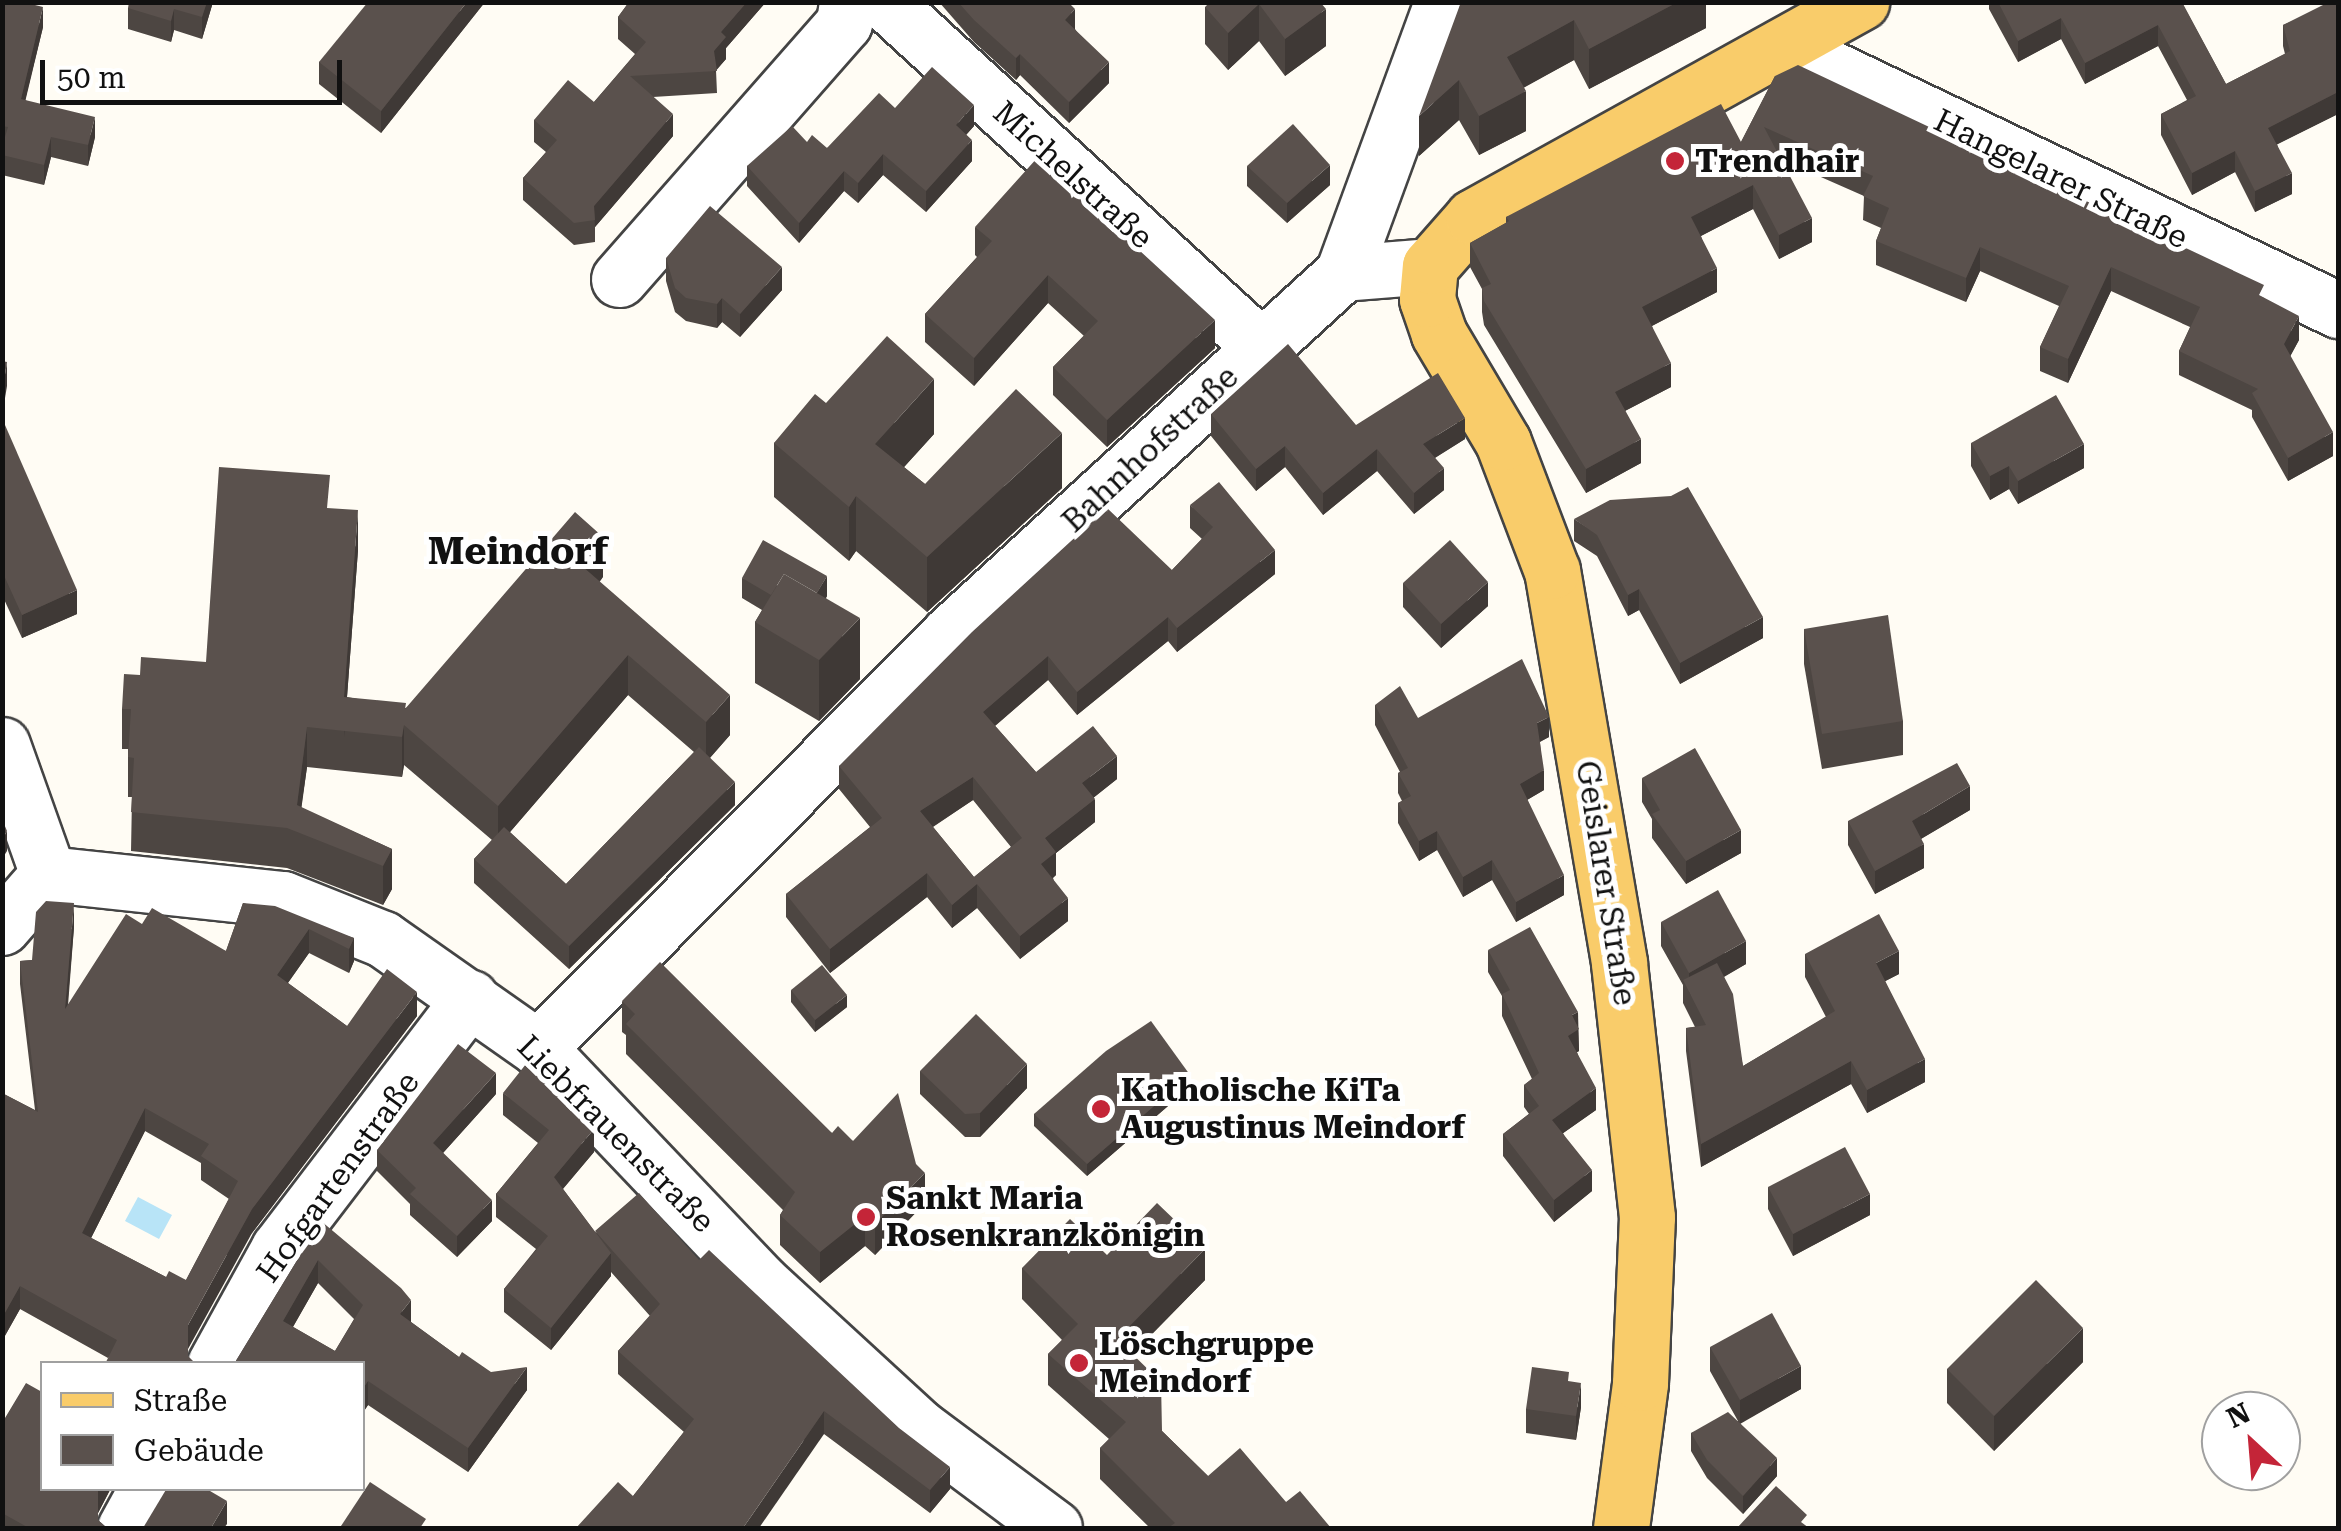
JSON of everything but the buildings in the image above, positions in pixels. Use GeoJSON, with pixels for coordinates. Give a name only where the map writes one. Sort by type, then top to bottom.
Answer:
{"type":"FeatureCollection","features":[{"type":"Feature","properties":{"kind":"main road"},"geometry":{"type":"LineString","coordinates":[[1430,266],[1473,217],[1861,2]]}},
{"type":"Feature","properties":{"kind":"main road","name":"Geislarer Straße"},"geometry":{"type":"LineString","coordinates":[[1430,266],[1427,299],[1439,334],[1503,442],[1552,571],[1619,962],[1647,1217],[1640,1382],[1622,1528]]}},
{"type":"Feature","properties":{"kind":"street"},"geometry":{"type":"LineString","coordinates":[[619,279],[844,22],[848,2]]}},
{"type":"Feature","properties":{"kind":"street","name":"Michelstraße"},"geometry":{"type":"LineString","coordinates":[[885,2],[1261,347]]}},
{"type":"Feature","properties":{"kind":"street"},"geometry":{"type":"LineString","coordinates":[[1430,266],[1343,273],[1442,2]]}},
{"type":"Feature","properties":{"kind":"street","name":"Hangelarer Straße"},"geometry":{"type":"LineString","coordinates":[[1784,46],[2338,310]]}},
{"type":"Feature","properties":{"kind":"street","name":"Bahnhofstraße"},"geometry":{"type":"LineString","coordinates":[[538,1048],[950,634],[1343,273]]}},
{"type":"Feature","properties":{"kind":"street"},"geometry":{"type":"LineString","coordinates":[[2,745],[48,874],[2,927]]}},
{"type":"Feature","properties":{"kind":"street","name":"Liebfrauenstraße"},"geometry":{"type":"LineString","coordinates":[[48,874],[283,899],[383,939],[538,1048],[761,1282],[920,1428],[1054,1528]]}},
{"type":"Feature","properties":{"kind":"street","name":"Hofgartenstraße"},"geometry":{"type":"LineString","coordinates":[[218,1361],[279,1248],[470,998]]}},
{"type":"Feature","properties":{"kind":"street"},"geometry":{"type":"LineString","coordinates":[[125,1528],[145,1491]]}},
{"type":"Feature","properties":{"kind":"water"},"geometry":{"type":"Polygon","coordinates":[[[138,1197],[172,1215],[159,1239],[125,1221],[138,1197]]]}},
{"type":"Feature","properties":{"kind":"place","name":"Trendhair"},"geometry":{"type":"Point","coordinates":[1675,161]}},
{"type":"Feature","properties":{"kind":"place","name":"Katholische KiTa Augustinus Meindorf"},"geometry":{"type":"Point","coordinates":[1101,1109]}},
{"type":"Feature","properties":{"kind":"place","name":"Sankt Maria Rosenkranzkönigin"},"geometry":{"type":"Point","coordinates":[866,1217]}},
{"type":"Feature","properties":{"kind":"place","name":"Löschgruppe Meindorf"},"geometry":{"type":"Point","coordinates":[1079,1363]}},
{"type":"Feature","properties":{"kind":"district","name":"Meindorf"},"geometry":{"type":"Point","coordinates":[518,552]}}]}
